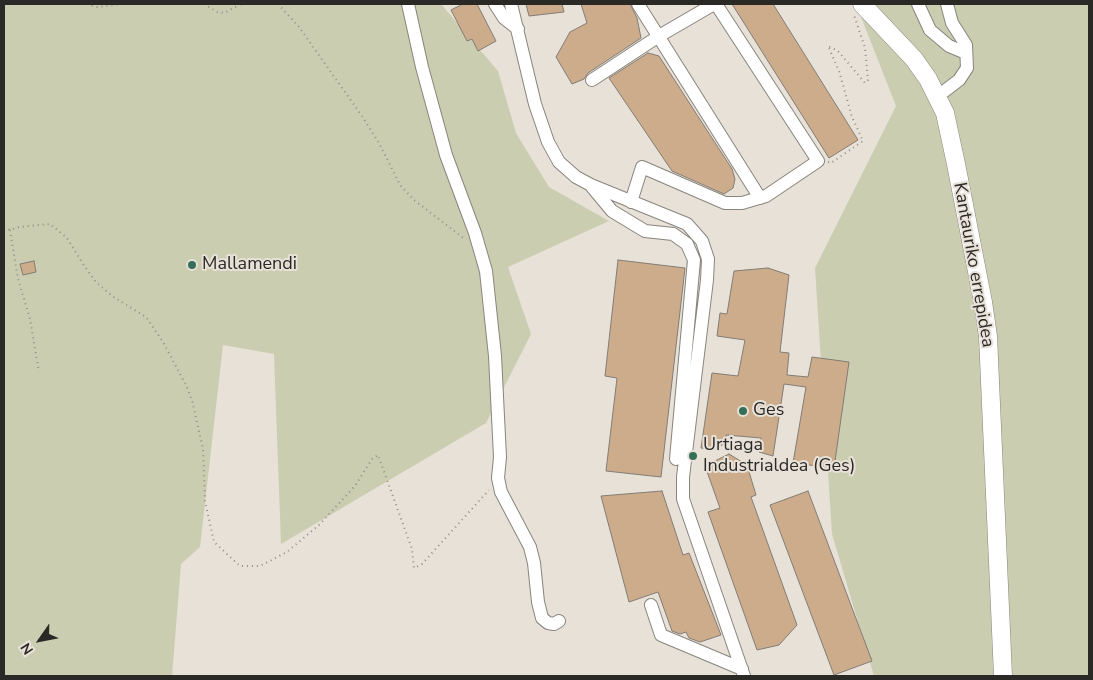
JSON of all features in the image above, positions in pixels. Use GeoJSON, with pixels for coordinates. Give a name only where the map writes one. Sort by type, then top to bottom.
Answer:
{"type":"FeatureCollection","features":[{"type":"Feature","properties":{"kind":"highway","name":"Kantauriko errepidea"},"geometry":{"type":"LineString","coordinates":[[857,7],[914,59],[938,96],[945,113],[984,302],[988,336],[1003,676]]}},
{"type":"Feature","properties":{"kind":"street"},"geometry":{"type":"LineString","coordinates":[[408,4],[422,67],[446,155],[486,271],[495,356],[500,457],[498,478],[501,492],[530,547],[542,618],[548,623],[554,624],[560,620]]}},
{"type":"Feature","properties":{"kind":"street"},"geometry":{"type":"LineString","coordinates":[[495,4],[504,18],[518,29]]}},
{"type":"Feature","properties":{"kind":"street"},"geometry":{"type":"LineString","coordinates":[[511,4],[535,104],[548,142],[559,162],[576,177],[591,185],[688,224],[702,241],[708,259],[707,280],[683,477],[684,499],[743,672]]}},
{"type":"Feature","properties":{"kind":"street"},"geometry":{"type":"LineString","coordinates":[[638,4],[760,198]]}},
{"type":"Feature","properties":{"kind":"street"},"geometry":{"type":"LineString","coordinates":[[592,80],[659,36],[715,4],[818,161],[766,196],[742,203],[725,203],[642,167],[631,202]]}},
{"type":"Feature","properties":{"kind":"street"},"geometry":{"type":"LineString","coordinates":[[918,4],[930,30],[949,46],[966,53]]}},
{"type":"Feature","properties":{"kind":"street"},"geometry":{"type":"LineString","coordinates":[[938,96],[959,80],[967,68],[966,45],[952,23],[947,4]]}},
{"type":"Feature","properties":{"kind":"street"},"geometry":{"type":"LineString","coordinates":[[591,185],[612,211],[644,231],[673,234],[687,244],[694,260],[674,478],[683,477]]}},
{"type":"Feature","properties":{"kind":"street"},"geometry":{"type":"LineString","coordinates":[[651,605],[661,635],[743,672]]}},
{"type":"Feature","properties":{"kind":"path"},"geometry":{"type":"LineString","coordinates":[[87,4],[97,7],[122,4]]}},
{"type":"Feature","properties":{"kind":"path"},"geometry":{"type":"LineString","coordinates":[[204,4],[217,12],[224,13],[241,4]]}},
{"type":"Feature","properties":{"kind":"path"},"geometry":{"type":"LineString","coordinates":[[278,4],[299,27],[362,116],[379,143],[400,185],[414,200],[480,250]]}},
{"type":"Feature","properties":{"kind":"path"},"geometry":{"type":"LineString","coordinates":[[818,161],[831,162],[863,141],[852,117],[839,71],[828,46],[838,51],[865,83],[868,80],[865,48],[857,7]]}},
{"type":"Feature","properties":{"kind":"path"},"geometry":{"type":"LineString","coordinates":[[4,227],[10,230],[19,227],[50,224],[67,238],[96,282],[112,296],[146,317],[177,368],[192,400],[202,449],[205,501],[214,542],[240,566],[260,566],[287,552],[325,519],[355,486],[372,459],[378,455],[412,549],[414,568],[422,564],[490,490],[498,478]]}},
{"type":"Feature","properties":{"kind":"path"},"geometry":{"type":"LineString","coordinates":[[10,230],[19,283],[30,320],[39,372]]}},
{"type":"Feature","properties":{"kind":"green space"},"geometry":{"type":"Polygon","coordinates":[[[4,4],[441,4],[498,71],[516,133],[549,187],[609,221],[508,267],[531,334],[486,423],[281,544],[274,354],[223,345],[200,547],[181,564],[172,676],[4,676],[4,4]]]}},
{"type":"Feature","properties":{"kind":"green space"},"geometry":{"type":"Polygon","coordinates":[[[856,4],[1089,4],[1089,676],[874,676],[832,534],[815,268],[896,106],[856,4]]]}},
{"type":"Feature","properties":{"kind":"building"},"geometry":{"type":"Polygon","coordinates":[[[463,4],[477,4],[496,41],[478,51],[472,39],[467,41],[451,10],[463,4]]]}},
{"type":"Feature","properties":{"kind":"building"},"geometry":{"type":"Polygon","coordinates":[[[526,4],[562,4],[564,12],[529,16],[526,4]]]}},
{"type":"Feature","properties":{"kind":"building"},"geometry":{"type":"Polygon","coordinates":[[[581,4],[630,4],[637,18],[641,38],[588,73],[584,79],[572,84],[556,57],[570,32],[587,23],[581,4]]]}},
{"type":"Feature","properties":{"kind":"building"},"geometry":{"type":"Polygon","coordinates":[[[732,4],[773,4],[858,140],[829,158],[732,4]]]}},
{"type":"Feature","properties":{"kind":"building"},"geometry":{"type":"Polygon","coordinates":[[[648,53],[659,56],[732,169],[735,179],[733,188],[724,194],[672,171],[609,78],[648,53]]]}},
{"type":"Feature","properties":{"kind":"building"},"geometry":{"type":"Polygon","coordinates":[[[618,260],[685,268],[661,477],[606,471],[617,378],[605,376],[618,260]]]}},
{"type":"Feature","properties":{"kind":"building"},"geometry":{"type":"Polygon","coordinates":[[[34,261],[36,272],[23,275],[20,264],[34,261]]]}},
{"type":"Feature","properties":{"kind":"building","name":"Ges"},"geometry":{"type":"Polygon","coordinates":[[[768,268],[789,275],[780,352],[789,353],[787,375],[808,377],[812,357],[849,362],[834,468],[793,463],[806,387],[784,384],[773,456],[759,452],[761,438],[726,435],[726,443],[714,449],[701,448],[712,373],[738,376],[745,340],[717,336],[720,313],[727,314],[734,271],[768,268]]]}},
{"type":"Feature","properties":{"kind":"building"},"geometry":{"type":"Polygon","coordinates":[[[729,454],[747,465],[756,495],[751,497],[797,625],[779,645],[757,650],[708,512],[720,508],[705,466],[729,454]]]}},
{"type":"Feature","properties":{"kind":"building"},"geometry":{"type":"Polygon","coordinates":[[[662,491],[683,555],[689,553],[721,635],[700,642],[689,638],[686,632],[680,634],[672,631],[658,592],[629,602],[601,496],[662,491]]]}},
{"type":"Feature","properties":{"kind":"building"},"geometry":{"type":"Polygon","coordinates":[[[808,491],[872,661],[834,675],[770,505],[808,491]]]}},
{"type":"Feature","properties":{"kind":"place","name":"Mallamendi"},"geometry":{"type":"Point","coordinates":[192,265]}},
{"type":"Feature","properties":{"kind":"place","name":"Ges"},"geometry":{"type":"Point","coordinates":[743,411]}},
{"type":"Feature","properties":{"kind":"place","name":"Urtiaga Industrialdea (Ges)"},"geometry":{"type":"Point","coordinates":[693,456]}}]}
